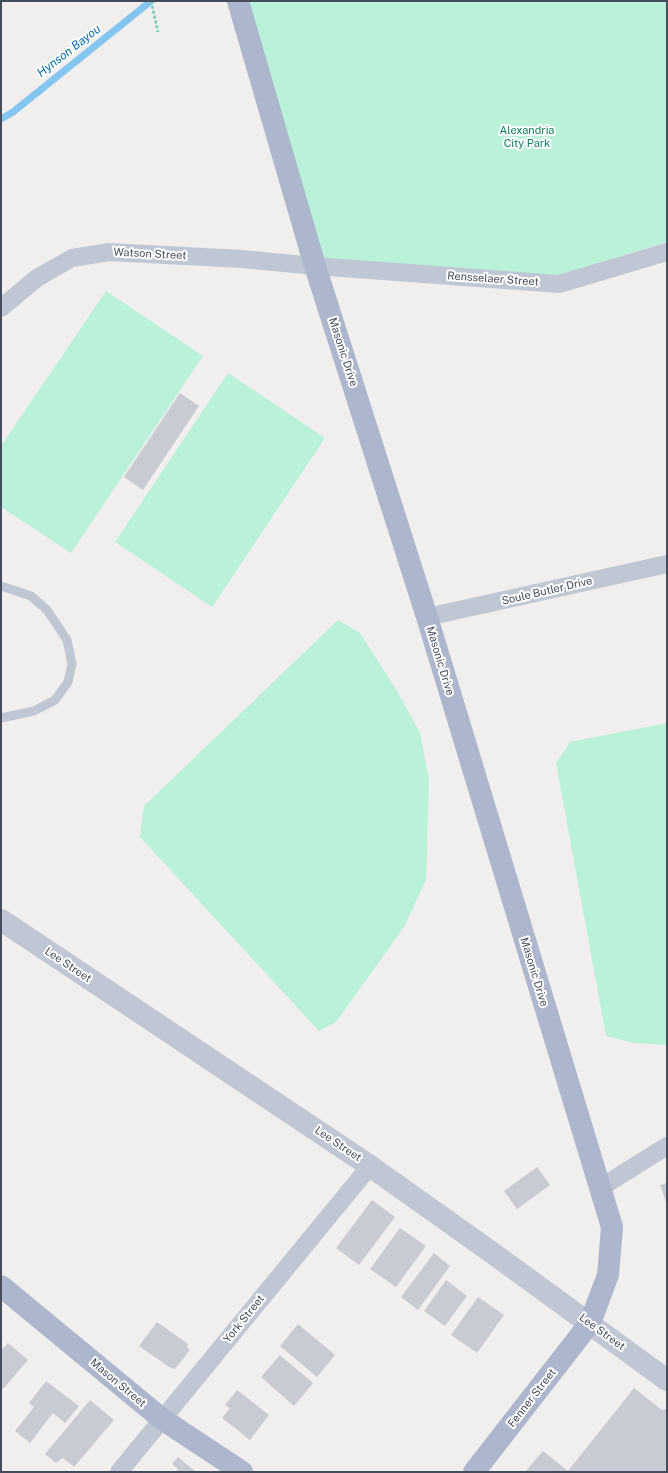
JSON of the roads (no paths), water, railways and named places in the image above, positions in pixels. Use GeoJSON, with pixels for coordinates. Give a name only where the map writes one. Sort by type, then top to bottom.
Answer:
{"type":"FeatureCollection","features":[{"type":"Feature","properties":{"kind":"main road","name":"Masonic Drive"},"geometry":{"type":"LineString","coordinates":[[238,1],[315,266],[427,617],[612,1227],[608,1275],[590,1323]]}},
{"type":"Feature","properties":{"kind":"main road","name":"Mason Street"},"geometry":{"type":"LineString","coordinates":[[1,1286],[162,1419],[242,1472]]}},
{"type":"Feature","properties":{"kind":"main road","name":"Fenner Street"},"geometry":{"type":"LineString","coordinates":[[474,1472],[590,1323]]}},
{"type":"Feature","properties":{"kind":"street","name":"Watson Street"},"geometry":{"type":"LineString","coordinates":[[1,308],[37,278],[72,258],[109,252],[242,259],[315,266]]}},
{"type":"Feature","properties":{"kind":"street","name":"Rensselaer Street"},"geometry":{"type":"LineString","coordinates":[[315,266],[559,284],[667,252]]}},
{"type":"Feature","properties":{"kind":"street","name":"Soule Butler Drive"},"geometry":{"type":"LineString","coordinates":[[427,617],[667,564]]}},
{"type":"Feature","properties":{"kind":"street","name":"Lee Street"},"geometry":{"type":"LineString","coordinates":[[1,920],[370,1166],[590,1323],[667,1380]]}},
{"type":"Feature","properties":{"kind":"street"},"geometry":{"type":"LineString","coordinates":[[600,1188],[667,1146]]}},
{"type":"Feature","properties":{"kind":"street","name":"York Street"},"geometry":{"type":"LineString","coordinates":[[119,1472],[370,1166]]}},
{"type":"Feature","properties":{"kind":"lane"},"geometry":{"type":"LineString","coordinates":[[1,586],[31,596],[47,610],[66,640],[72,664],[68,682],[55,700],[34,711],[1,718]]}},
{"type":"Feature","properties":{"kind":"waterway","name":"Hynson Bayou"},"geometry":{"type":"LineString","coordinates":[[1,119],[13,112],[151,1]]}},
{"type":"Feature","properties":{"kind":"park label","name":"Alexandria City Park"},"geometry":{"type":"Point","coordinates":[527,137]}}]}
